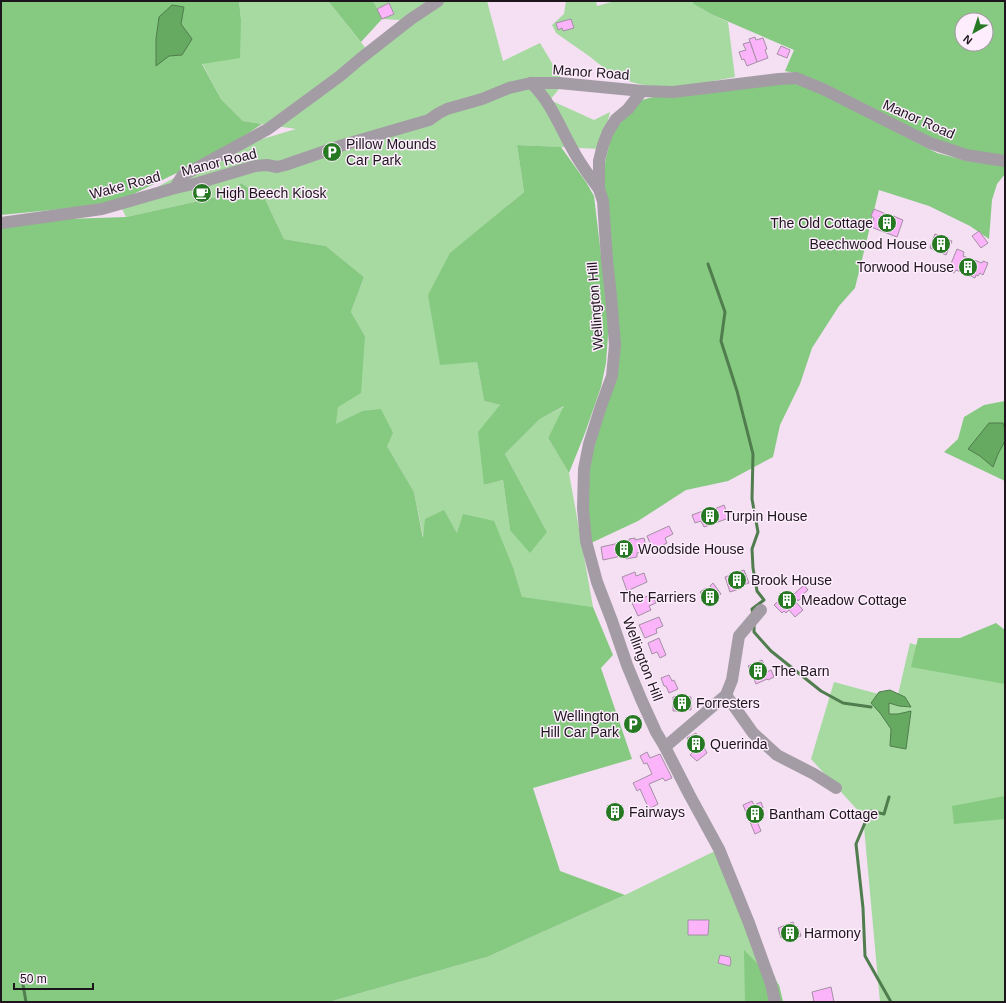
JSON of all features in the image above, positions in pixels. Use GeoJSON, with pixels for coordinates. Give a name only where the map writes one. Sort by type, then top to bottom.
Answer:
{"type":"FeatureCollection","features":[{"type":"Feature","properties":{"kind":"street","name":"Wake Road"},"geometry":{"type":"LineString","coordinates":[[1,223],[102,209],[174,188],[182,176],[268,129],[340,76],[411,19],[438,1]]}},
{"type":"Feature","properties":{"kind":"street","name":"Manor Road"},"geometry":{"type":"LineString","coordinates":[[174,188],[198,183],[255,166],[277,167],[285,165],[342,145],[429,120],[447,109],[482,99],[510,88],[532,83],[559,83],[642,91],[673,92],[796,78],[823,89],[930,143],[966,155],[1005,161]]}},
{"type":"Feature","properties":{"kind":"street","name":"Wellington Hill"},"geometry":{"type":"LineString","coordinates":[[532,83],[551,107],[574,154],[599,189],[603,200],[606,253],[615,345],[612,376],[589,444],[584,469],[583,508],[586,541],[597,582],[627,665],[656,732],[719,849],[749,923],[775,1002]]}},
{"type":"Feature","properties":{"kind":"street","name":"Wellington Hill"},"geometry":{"type":"LineString","coordinates":[[599,189],[599,161],[608,132],[616,119],[628,109],[642,91]]}},
{"type":"Feature","properties":{"kind":"street"},"geometry":{"type":"LineString","coordinates":[[665,747],[726,695],[732,680],[739,636],[761,610]]}},
{"type":"Feature","properties":{"kind":"street"},"geometry":{"type":"LineString","coordinates":[[726,695],[753,733],[777,755],[814,774],[836,788]]}},
{"type":"Feature","properties":{"kind":"shaded area"},"geometry":{"type":"Polygon","coordinates":[[[1,1],[239,1],[241,19],[240,58],[202,64],[221,99],[243,121],[262,124],[220,152],[119,201],[62,209],[1,215],[1,1]]]}},
{"type":"Feature","properties":{"kind":"shaded area"},"geometry":{"type":"Polygon","coordinates":[[[239,1],[328,1],[368,51],[400,20],[382,19],[372,1],[487,1],[503,61],[540,43],[564,83],[550,100],[594,120],[610,112],[601,149],[517,145],[524,192],[451,253],[477,362],[484,401],[500,405],[484,485],[503,480],[510,530],[547,532],[505,454],[540,419],[565,406],[548,438],[569,473],[593,607],[522,598],[514,570],[457,533],[444,511],[424,540],[414,492],[387,446],[362,411],[335,425],[338,407],[365,336],[351,312],[364,277],[326,246],[284,239],[265,199],[241,183],[226,195],[126,217],[121,207],[225,150],[296,129],[243,121],[221,99],[202,63],[241,19],[239,1]]]}},
{"type":"Feature","properties":{"kind":"shaded area"},"geometry":{"type":"Polygon","coordinates":[[[328,1],[372,1],[382,19],[361,42],[328,1]]]}},
{"type":"Feature","properties":{"kind":"shaded area"},"geometry":{"type":"Polygon","coordinates":[[[566,1],[596,1],[597,6],[615,1],[692,1],[713,15],[728,22],[735,77],[681,87],[656,88],[631,82],[611,73],[556,33],[552,25],[564,14],[566,1]]]}},
{"type":"Feature","properties":{"kind":"shaded area"},"geometry":{"type":"Polygon","coordinates":[[[692,1],[1005,1],[1005,156],[954,151],[795,73],[785,71],[794,50],[713,15],[694,4],[692,1]]]}},
{"type":"Feature","properties":{"kind":"shaded area"},"geometry":{"type":"Polygon","coordinates":[[[172,5],[184,7],[181,24],[192,39],[182,55],[169,56],[156,66],[156,39],[159,17],[172,5]]]}},
{"type":"Feature","properties":{"kind":"shaded area"},"geometry":{"type":"Polygon","coordinates":[[[791,83],[811,88],[937,153],[967,161],[1005,166],[1005,174],[997,184],[992,200],[989,239],[970,226],[929,206],[879,190],[855,288],[839,306],[812,348],[800,384],[780,425],[773,457],[728,481],[686,490],[638,521],[591,543],[586,498],[587,467],[617,365],[602,176],[612,132],[642,100],[653,97],[791,83]]]}},
{"type":"Feature","properties":{"kind":"shaded area"},"geometry":{"type":"Polygon","coordinates":[[[517,145],[561,147],[594,196],[609,322],[606,363],[601,387],[569,473],[548,438],[564,406],[540,419],[505,454],[547,532],[530,553],[510,530],[503,480],[484,485],[478,432],[500,405],[484,401],[477,362],[440,365],[428,295],[450,253],[524,192],[517,145]]]}},
{"type":"Feature","properties":{"kind":"shaded area"},"geometry":{"type":"Polygon","coordinates":[[[241,183],[265,199],[284,239],[326,246],[364,277],[351,312],[365,336],[361,393],[338,407],[336,424],[362,411],[381,409],[393,433],[387,446],[414,492],[423,538],[425,519],[444,510],[457,533],[463,514],[494,521],[514,570],[522,597],[593,607],[613,655],[601,668],[632,759],[533,788],[560,871],[625,895],[487,957],[329,1002],[1,1002],[1,227],[66,219],[126,217],[226,195],[241,183]]]}},
{"type":"Feature","properties":{"kind":"shaded area"},"geometry":{"type":"Polygon","coordinates":[[[1005,401],[1005,481],[944,452],[958,439],[964,417],[984,405],[1005,401]]]}},
{"type":"Feature","properties":{"kind":"shaded area"},"geometry":{"type":"Polygon","coordinates":[[[989,423],[1003,423],[1005,429],[1005,441],[993,467],[980,456],[968,449],[989,423]]]}},
{"type":"Feature","properties":{"kind":"shaded area"},"geometry":{"type":"Polygon","coordinates":[[[996,623],[1005,630],[1005,684],[911,667],[918,638],[960,638],[996,623]]]}},
{"type":"Feature","properties":{"kind":"shaded area"},"geometry":{"type":"Polygon","coordinates":[[[910,643],[1005,674],[1005,1002],[880,1002],[863,816],[811,759],[834,682],[897,699],[910,643]]]}},
{"type":"Feature","properties":{"kind":"shaded area"},"geometry":{"type":"Polygon","coordinates":[[[890,690],[905,697],[911,707],[889,703],[889,714],[898,714],[911,711],[906,749],[890,746],[891,729],[871,703],[879,692],[890,690]]]}},
{"type":"Feature","properties":{"kind":"shaded area"},"geometry":{"type":"Polygon","coordinates":[[[1005,796],[1005,819],[954,824],[952,806],[1005,796]]]}},
{"type":"Feature","properties":{"kind":"shaded area"},"geometry":{"type":"Polygon","coordinates":[[[719,849],[779,986],[783,1002],[329,1002],[487,957],[625,895],[719,849]]]}},
{"type":"Feature","properties":{"kind":"shaded area"},"geometry":{"type":"Polygon","coordinates":[[[744,950],[779,985],[783,1002],[745,1002],[744,950]]]}},
{"type":"Feature","properties":{"kind":"building"},"geometry":{"type":"Polygon","coordinates":[[[389,3],[394,14],[382,19],[377,9],[389,3]]]}},
{"type":"Feature","properties":{"kind":"building"},"geometry":{"type":"Polygon","coordinates":[[[571,19],[574,28],[563,31],[562,28],[558,30],[556,23],[571,19]]]}},
{"type":"Feature","properties":{"kind":"building"},"geometry":{"type":"Polygon","coordinates":[[[755,37],[756,40],[763,38],[767,49],[765,50],[768,58],[757,62],[749,39],[755,37]]]}},
{"type":"Feature","properties":{"kind":"building"},"geometry":{"type":"Polygon","coordinates":[[[750,42],[757,62],[747,66],[744,59],[742,60],[739,52],[746,50],[743,44],[750,42]]]}},
{"type":"Feature","properties":{"kind":"building"},"geometry":{"type":"Polygon","coordinates":[[[781,46],[790,50],[787,58],[777,54],[781,46]]]}},
{"type":"Feature","properties":{"kind":"building","name":"The Old Cottage"},"geometry":{"type":"Polygon","coordinates":[[[874,209],[886,214],[885,217],[889,219],[891,215],[903,220],[897,237],[871,227],[874,218],[871,216],[874,209]]]}},
{"type":"Feature","properties":{"kind":"building"},"geometry":{"type":"Polygon","coordinates":[[[979,231],[988,243],[981,248],[972,236],[979,231]]]}},
{"type":"Feature","properties":{"kind":"building","name":"Beechwood House"},"geometry":{"type":"Polygon","coordinates":[[[935,234],[952,241],[946,255],[930,248],[935,234]]]}},
{"type":"Feature","properties":{"kind":"building","name":"Torwood House"},"geometry":{"type":"Polygon","coordinates":[[[957,249],[964,252],[963,256],[982,263],[983,261],[988,263],[983,275],[980,273],[978,276],[976,275],[975,278],[962,271],[956,270],[954,273],[948,271],[957,249]]]}},
{"type":"Feature","properties":{"kind":"building","name":"Turpin House"},"geometry":{"type":"Polygon","coordinates":[[[724,505],[729,518],[704,527],[701,521],[695,523],[692,515],[724,505]]]}},
{"type":"Feature","properties":{"kind":"building"},"geometry":{"type":"Polygon","coordinates":[[[669,526],[673,534],[665,538],[667,543],[653,550],[647,536],[669,526]]]}},
{"type":"Feature","properties":{"kind":"building","name":"Woodside House"},"geometry":{"type":"Polygon","coordinates":[[[635,538],[635,540],[644,538],[647,550],[637,553],[637,557],[626,559],[626,555],[603,560],[601,547],[629,541],[629,539],[635,538]]]}},
{"type":"Feature","properties":{"kind":"building","name":"Brook House"},"geometry":{"type":"Polygon","coordinates":[[[744,570],[749,583],[741,586],[742,588],[730,592],[725,577],[744,570]]]}},
{"type":"Feature","properties":{"kind":"building"},"geometry":{"type":"Polygon","coordinates":[[[635,572],[636,576],[644,573],[647,582],[627,591],[622,577],[635,572]]]}},
{"type":"Feature","properties":{"kind":"building","name":"The Farriers"},"geometry":{"type":"Polygon","coordinates":[[[713,583],[721,594],[712,600],[714,604],[709,607],[700,592],[706,588],[708,592],[712,589],[710,586],[713,583]]]}},
{"type":"Feature","properties":{"kind":"building","name":"Meadow Cottage"},"geometry":{"type":"Polygon","coordinates":[[[804,585],[808,590],[802,595],[804,596],[798,601],[797,599],[795,601],[803,610],[795,617],[789,610],[786,613],[784,611],[782,613],[774,605],[788,592],[792,596],[804,585]]]}},
{"type":"Feature","properties":{"kind":"building"},"geometry":{"type":"Polygon","coordinates":[[[652,594],[656,603],[649,606],[651,610],[638,616],[632,603],[652,594]]]}},
{"type":"Feature","properties":{"kind":"building"},"geometry":{"type":"Polygon","coordinates":[[[659,617],[663,626],[656,629],[657,633],[645,638],[639,625],[659,617]]]}},
{"type":"Feature","properties":{"kind":"building"},"geometry":{"type":"Polygon","coordinates":[[[659,638],[666,655],[660,658],[657,652],[652,654],[648,643],[659,638]]]}},
{"type":"Feature","properties":{"kind":"building","name":"The Barn"},"geometry":{"type":"Polygon","coordinates":[[[762,660],[767,672],[771,670],[774,677],[756,684],[748,666],[762,660]]]}},
{"type":"Feature","properties":{"kind":"building"},"geometry":{"type":"Polygon","coordinates":[[[669,675],[672,681],[674,680],[678,689],[669,693],[661,678],[669,675]]]}},
{"type":"Feature","properties":{"kind":"building","name":"Forresters"},"geometry":{"type":"Polygon","coordinates":[[[673,697],[691,697],[691,710],[683,709],[683,711],[673,711],[673,697]]]}},
{"type":"Feature","properties":{"kind":"building","name":"Querinda"},"geometry":{"type":"Polygon","coordinates":[[[696,733],[707,753],[697,761],[690,755],[694,751],[687,738],[696,733]]]}},
{"type":"Feature","properties":{"kind":"building"},"geometry":{"type":"Polygon","coordinates":[[[647,752],[650,758],[660,754],[672,778],[665,781],[663,778],[649,784],[658,804],[649,809],[640,789],[637,791],[633,783],[652,774],[647,763],[644,764],[640,756],[647,752]]]}},
{"type":"Feature","properties":{"kind":"building","name":"Bantham Cottage"},"geometry":{"type":"Polygon","coordinates":[[[752,801],[754,805],[761,802],[763,808],[760,810],[764,818],[757,821],[761,831],[755,834],[743,805],[752,801]]]}},
{"type":"Feature","properties":{"kind":"building","name":"Fairways"},"geometry":{"type":"Polygon","coordinates":[[[616,802],[623,817],[613,821],[607,806],[616,802]]]}},
{"type":"Feature","properties":{"kind":"building"},"geometry":{"type":"Polygon","coordinates":[[[688,920],[709,920],[708,935],[688,935],[688,920]]]}},
{"type":"Feature","properties":{"kind":"building","name":"Harmony"},"geometry":{"type":"Polygon","coordinates":[[[793,922],[797,931],[799,930],[801,936],[788,942],[786,936],[781,938],[778,928],[793,922]]]}},
{"type":"Feature","properties":{"kind":"building"},"geometry":{"type":"Polygon","coordinates":[[[720,955],[730,957],[730,966],[718,963],[720,955]]]}},
{"type":"Feature","properties":{"kind":"building"},"geometry":{"type":"Polygon","coordinates":[[[831,987],[834,1002],[814,1002],[812,992],[831,987]]]}},
{"type":"Feature","properties":{"kind":"waterway"},"geometry":{"type":"LineString","coordinates":[[708,264],[725,312],[721,341],[737,391],[753,454],[752,499],[758,532],[752,549],[753,568],[757,591],[764,600],[752,609],[753,614]]}},
{"type":"Feature","properties":{"kind":"waterway"},"geometry":{"type":"LineString","coordinates":[[754,624],[754,632],[771,651],[821,691],[843,703],[871,707]]}},
{"type":"Feature","properties":{"kind":"waterway"},"geometry":{"type":"LineString","coordinates":[[889,797],[884,814],[870,811],[856,844],[863,908],[865,956],[891,1002]]}},
{"type":"Feature","properties":{"kind":"waterway"},"geometry":{"type":"LineString","coordinates":[[21,973],[26,1002]]}},
{"type":"Feature","properties":{"kind":"place","name":"Pillow Mounds Car Park"},"geometry":{"type":"Point","coordinates":[332,152]}},
{"type":"Feature","properties":{"kind":"place","name":"High Beech Kiosk"},"geometry":{"type":"Point","coordinates":[202,193]}},
{"type":"Feature","properties":{"kind":"place","name":"The Old Cottage"},"geometry":{"type":"Point","coordinates":[887,223]}},
{"type":"Feature","properties":{"kind":"place","name":"Beechwood House"},"geometry":{"type":"Point","coordinates":[941,244]}},
{"type":"Feature","properties":{"kind":"place","name":"Torwood House"},"geometry":{"type":"Point","coordinates":[968,267]}},
{"type":"Feature","properties":{"kind":"place","name":"Turpin House"},"geometry":{"type":"Point","coordinates":[710,516]}},
{"type":"Feature","properties":{"kind":"place","name":"Woodside House"},"geometry":{"type":"Point","coordinates":[624,549]}},
{"type":"Feature","properties":{"kind":"place","name":"Brook House"},"geometry":{"type":"Point","coordinates":[737,580]}},
{"type":"Feature","properties":{"kind":"place","name":"The Farriers"},"geometry":{"type":"Point","coordinates":[710,597]}},
{"type":"Feature","properties":{"kind":"place","name":"Meadow Cottage"},"geometry":{"type":"Point","coordinates":[787,600]}},
{"type":"Feature","properties":{"kind":"place","name":"The Barn"},"geometry":{"type":"Point","coordinates":[758,671]}},
{"type":"Feature","properties":{"kind":"place","name":"Forresters"},"geometry":{"type":"Point","coordinates":[682,703]}},
{"type":"Feature","properties":{"kind":"place","name":"Wellington Hill Car Park"},"geometry":{"type":"Point","coordinates":[633,724]}},
{"type":"Feature","properties":{"kind":"place","name":"Querinda"},"geometry":{"type":"Point","coordinates":[696,744]}},
{"type":"Feature","properties":{"kind":"place","name":"Fairways"},"geometry":{"type":"Point","coordinates":[615,812]}},
{"type":"Feature","properties":{"kind":"place","name":"Bantham Cottage"},"geometry":{"type":"Point","coordinates":[755,814]}},
{"type":"Feature","properties":{"kind":"place","name":"Harmony"},"geometry":{"type":"Point","coordinates":[790,933]}}]}
